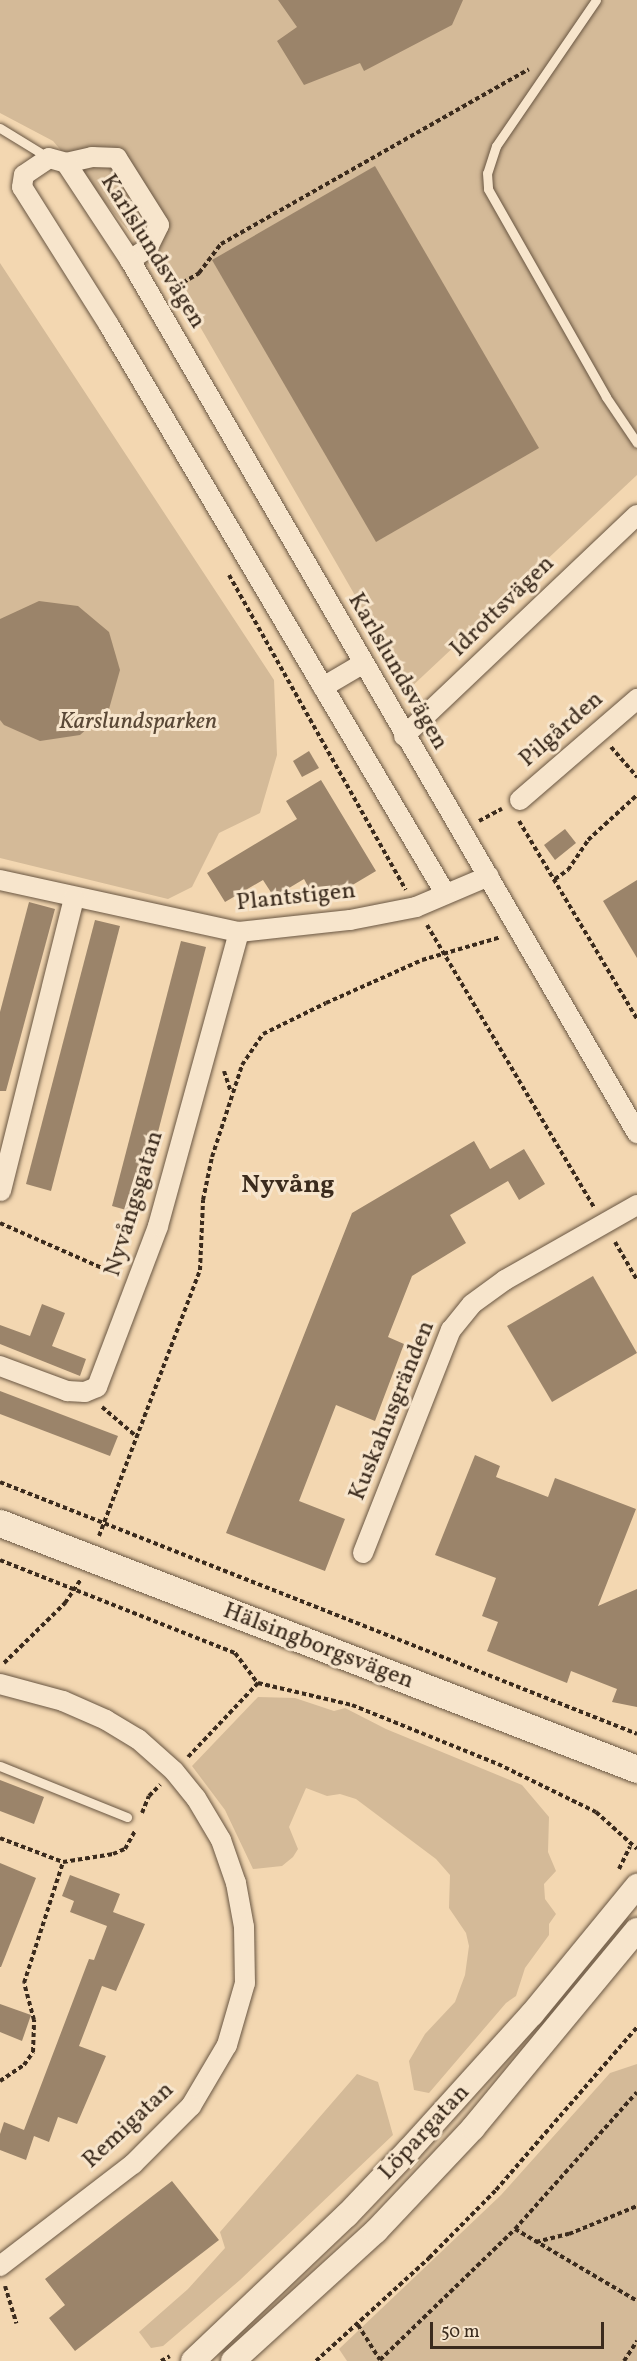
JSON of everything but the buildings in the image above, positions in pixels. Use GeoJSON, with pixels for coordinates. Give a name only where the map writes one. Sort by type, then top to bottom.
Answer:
{"type":"FeatureCollection","features":[{"type":"Feature","properties":{"kind":"main road","name":"Hälsingborgsvägen"},"geometry":{"type":"LineString","coordinates":[[0,1523],[88,1559],[637,1769]]}},
{"type":"Feature","properties":{"kind":"street"},"geometry":{"type":"LineString","coordinates":[[130,260],[148,248],[159,225],[117,158],[93,157],[58,160],[24,175],[22,187],[445,893]]}},
{"type":"Feature","properties":{"kind":"street","name":"Karlslundsvägen"},"geometry":{"type":"LineString","coordinates":[[58,160],[130,260],[362,664],[522,931],[637,1133]]}},
{"type":"Feature","properties":{"kind":"street","name":"Idrottsvägen"},"geometry":{"type":"LineString","coordinates":[[404,736],[637,515]]}},
{"type":"Feature","properties":{"kind":"street"},"geometry":{"type":"LineString","coordinates":[[323,687],[362,664]]}},
{"type":"Feature","properties":{"kind":"street","name":"Pilgården"},"geometry":{"type":"LineString","coordinates":[[518,808],[637,699]]}},
{"type":"Feature","properties":{"kind":"street","name":"Plantstigen"},"geometry":{"type":"LineString","coordinates":[[0,880],[74,898],[239,932],[350,920],[416,907],[489,876]]}},
{"type":"Feature","properties":{"kind":"street"},"geometry":{"type":"LineString","coordinates":[[1,1191],[74,898]]}},
{"type":"Feature","properties":{"kind":"street","name":"Nyvångsgatan"},"geometry":{"type":"LineString","coordinates":[[85,1392],[97,1387],[138,1284],[158,1226],[239,932]]}},
{"type":"Feature","properties":{"kind":"street","name":"Kuskahusgränden"},"geometry":{"type":"LineString","coordinates":[[363,1553],[451,1330],[472,1304],[505,1280],[637,1205]]}},
{"type":"Feature","properties":{"kind":"street"},"geometry":{"type":"LineString","coordinates":[[0,1366],[67,1391],[85,1392]]}},
{"type":"Feature","properties":{"kind":"street","name":"Remigatan"},"geometry":{"type":"LineString","coordinates":[[0,1683],[63,1701],[106,1720],[138,1739],[188,1789],[221,1840],[236,1883],[244,1927],[245,1983],[227,2045],[191,2106],[133,2164],[0,2266]]}},
{"type":"Feature","properties":{"kind":"street","name":"Löpargatan"},"geometry":{"type":"LineString","coordinates":[[193,2361],[347,2215],[409,2150],[487,2065],[637,1886]]}},
{"type":"Feature","properties":{"kind":"street","name":"Löpargatan"},"geometry":{"type":"LineString","coordinates":[[233,2361],[376,2231],[473,2128],[637,1930]]}},
{"type":"Feature","properties":{"kind":"lane"},"geometry":{"type":"LineString","coordinates":[[596,0],[496,146],[487,173],[488,189],[606,397],[637,443]]}},
{"type":"Feature","properties":{"kind":"lane"},"geometry":{"type":"LineString","coordinates":[[0,128],[58,160]]}},
{"type":"Feature","properties":{"kind":"lane"},"geometry":{"type":"LineString","coordinates":[[0,1766],[127,1816]]}},
{"type":"Feature","properties":{"kind":"path"},"geometry":{"type":"LineString","coordinates":[[164,294],[199,273],[221,244],[532,66]]}},
{"type":"Feature","properties":{"kind":"path"},"geometry":{"type":"LineString","coordinates":[[227,571],[416,907],[637,1280]]}},
{"type":"Feature","properties":{"kind":"path"},"geometry":{"type":"LineString","coordinates":[[599,733],[637,777]]}},
{"type":"Feature","properties":{"kind":"path"},"geometry":{"type":"LineString","coordinates":[[555,879],[568,870],[588,840],[637,795]]}},
{"type":"Feature","properties":{"kind":"path"},"geometry":{"type":"LineString","coordinates":[[518,808],[555,879],[637,1019]]}},
{"type":"Feature","properties":{"kind":"path"},"geometry":{"type":"LineString","coordinates":[[0,1672],[15,1649],[76,1590],[105,1522],[200,1270],[203,1200],[212,1157],[242,1065],[263,1034],[411,964],[522,931]]}},
{"type":"Feature","properties":{"kind":"path"},"geometry":{"type":"LineString","coordinates":[[0,1223],[138,1284]]}},
{"type":"Feature","properties":{"kind":"path"},"geometry":{"type":"LineString","coordinates":[[85,1392],[136,1436]]}},
{"type":"Feature","properties":{"kind":"path"},"geometry":{"type":"LineString","coordinates":[[0,1482],[637,1734]]}},
{"type":"Feature","properties":{"kind":"path"},"geometry":{"type":"LineString","coordinates":[[0,1560],[235,1653],[258,1683],[352,1705],[498,1764],[596,1812],[637,1849]]}},
{"type":"Feature","properties":{"kind":"path"},"geometry":{"type":"LineString","coordinates":[[183,1762],[258,1683]]}},
{"type":"Feature","properties":{"kind":"path"},"geometry":{"type":"LineString","coordinates":[[0,1838],[63,1862],[125,1849],[149,1796],[163,1782],[168,1792]]}},
{"type":"Feature","properties":{"kind":"path"},"geometry":{"type":"LineString","coordinates":[[0,2081],[24,2065],[33,2052],[34,2020],[24,1983],[63,1862]]}},
{"type":"Feature","properties":{"kind":"path"},"geometry":{"type":"LineString","coordinates":[[316,2361],[358,2325],[496,2190],[637,2027]]}},
{"type":"Feature","properties":{"kind":"path"},"geometry":{"type":"LineString","coordinates":[[358,2325],[381,2360],[515,2229],[637,2092]]}},
{"type":"Feature","properties":{"kind":"path"},"geometry":{"type":"LineString","coordinates":[[535,2242],[569,2234],[637,2206]]}},
{"type":"Feature","properties":{"kind":"path"},"geometry":{"type":"LineString","coordinates":[[515,2229],[637,2301]]}},
{"type":"Feature","properties":{"kind":"path"},"geometry":{"type":"LineString","coordinates":[[0,2278],[16,2323]]}},
{"type":"Feature","properties":{"kind":"path"},"geometry":{"type":"LineString","coordinates":[[624,2361],[637,2341]]}},
{"type":"Feature","properties":{"kind":"green space"},"geometry":{"type":"Polygon","coordinates":[[[0,0],[637,0],[637,475],[409,689],[180,292],[53,141],[0,113],[0,0]]]}},
{"type":"Feature","properties":{"kind":"green space","name":"Karslundsparken"},"geometry":{"type":"Polygon","coordinates":[[[0,263],[274,680],[277,755],[260,813],[219,833],[192,887],[168,899],[0,858],[0,263]]]}},
{"type":"Feature","properties":{"kind":"green space"},"geometry":{"type":"Polygon","coordinates":[[[258,1697],[295,1698],[334,1711],[345,1708],[386,1729],[522,1785],[549,1817],[548,1852],[556,1871],[544,1884],[545,1899],[556,1914],[549,1924],[549,1935],[525,1968],[516,1996],[506,2003],[429,2093],[414,2090],[409,2061],[425,2034],[455,2002],[465,1975],[469,1946],[466,1933],[449,1908],[450,1875],[436,1859],[356,1799],[340,1794],[327,1796],[306,1788],[289,1827],[298,1849],[293,1857],[282,1866],[253,1869],[225,1810],[192,1766],[258,1697]]]}},
{"type":"Feature","properties":{"kind":"green space"},"geometry":{"type":"Polygon","coordinates":[[[637,2064],[637,2361],[347,2361],[339,2349],[501,2195],[610,2073],[637,2064]]]}},
{"type":"Feature","properties":{"kind":"green space"},"geometry":{"type":"Polygon","coordinates":[[[357,2074],[378,2082],[393,2135],[240,2280],[163,2346],[151,2348],[139,2332],[188,2289],[225,2248],[220,2232],[357,2074]]]}},
{"type":"Feature","properties":{"kind":"district","name":"Nyvång"},"geometry":{"type":"Point","coordinates":[288,1186]}}]}
